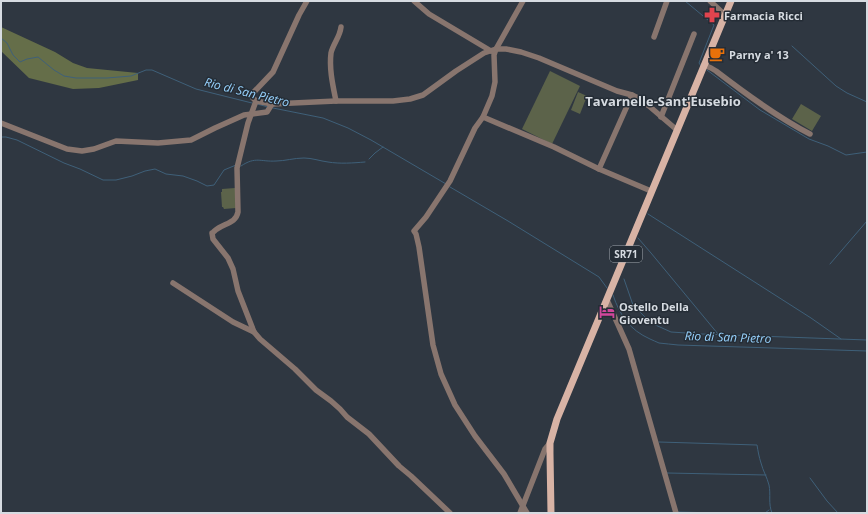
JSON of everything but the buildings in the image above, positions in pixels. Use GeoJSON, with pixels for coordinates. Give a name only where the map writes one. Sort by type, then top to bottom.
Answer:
{"type":"FeatureCollection","features":[{"type":"Feature","properties":{"kind":"main road","name":"SR71"},"geometry":{"type":"LineString","coordinates":[[551,513],[550,444],[557,419],[731,1]]}},
{"type":"Feature","properties":{"kind":"street"},"geometry":{"type":"LineString","coordinates":[[307,1],[273,72],[253,93],[252,97],[256,101],[272,104],[410,99],[423,95],[456,70],[484,53],[493,50],[506,49],[521,52],[560,66],[617,91],[632,95],[650,106],[677,130]]}},
{"type":"Feature","properties":{"kind":"street"},"geometry":{"type":"LineString","coordinates":[[414,1],[429,14],[493,50]]}},
{"type":"Feature","properties":{"kind":"street"},"geometry":{"type":"LineString","coordinates":[[523,1],[493,50],[495,82],[492,96],[483,117],[475,128],[450,181],[426,217],[414,231],[419,247],[433,345],[441,374],[455,405],[474,436],[504,474],[527,513]]}},
{"type":"Feature","properties":{"kind":"street"},"geometry":{"type":"LineString","coordinates":[[654,37],[667,1]]}},
{"type":"Feature","properties":{"kind":"street"},"geometry":{"type":"LineString","coordinates":[[710,1],[725,15]]}},
{"type":"Feature","properties":{"kind":"street"},"geometry":{"type":"LineString","coordinates":[[336,101],[331,60],[332,52],[341,27]]}},
{"type":"Feature","properties":{"kind":"street"},"geometry":{"type":"LineString","coordinates":[[661,117],[694,34]]}},
{"type":"Feature","properties":{"kind":"street"},"geometry":{"type":"LineString","coordinates":[[704,65],[716,71],[749,96],[791,124],[810,134]]}},
{"type":"Feature","properties":{"kind":"street"},"geometry":{"type":"LineString","coordinates":[[599,169],[632,95]]}},
{"type":"Feature","properties":{"kind":"street"},"geometry":{"type":"LineString","coordinates":[[256,101],[250,114],[237,168],[237,217],[217,229],[212,234],[213,239],[228,258],[233,269],[238,291],[254,332],[316,390],[340,409],[346,417],[369,434],[399,466],[450,513]]}},
{"type":"Feature","properties":{"kind":"street"},"geometry":{"type":"LineString","coordinates":[[1,123],[67,148],[82,151],[94,150],[116,141],[158,143],[191,140],[244,115],[267,112],[272,104]]}},
{"type":"Feature","properties":{"kind":"street"},"geometry":{"type":"LineString","coordinates":[[483,117],[651,191]]}},
{"type":"Feature","properties":{"kind":"street"},"geometry":{"type":"LineString","coordinates":[[173,283],[233,322],[254,332]]}},
{"type":"Feature","properties":{"kind":"street"},"geometry":{"type":"LineString","coordinates":[[607,300],[629,349],[676,513]]}},
{"type":"Feature","properties":{"kind":"street"},"geometry":{"type":"LineString","coordinates":[[520,513],[545,449],[550,444]]}},
{"type":"Feature","properties":{"kind":"green space"},"geometry":{"type":"Polygon","coordinates":[[[1,27],[55,52],[73,63],[87,68],[138,73],[138,80],[99,88],[73,89],[29,78],[1,51],[1,27]]]}},
{"type":"Feature","properties":{"kind":"green space"},"geometry":{"type":"Polygon","coordinates":[[[550,71],[580,86],[552,144],[522,129],[550,71]]]}},
{"type":"Feature","properties":{"kind":"green space"},"geometry":{"type":"Polygon","coordinates":[[[578,92],[587,96],[580,114],[571,110],[578,92]]]}},
{"type":"Feature","properties":{"kind":"green space"},"geometry":{"type":"Polygon","coordinates":[[[801,104],[821,116],[812,131],[792,119],[801,104]]]}},
{"type":"Feature","properties":{"kind":"green space"},"geometry":{"type":"Polygon","coordinates":[[[235,188],[236,208],[224,209],[222,207],[222,189],[235,188]]]}},
{"type":"Feature","properties":{"kind":"waterway"},"geometry":{"type":"LineString","coordinates":[[685,1],[714,25],[699,63],[701,66]]}},
{"type":"Feature","properties":{"kind":"waterway","name":"Rio di San Pietro"},"geometry":{"type":"LineString","coordinates":[[1,38],[7,43],[13,55],[20,62],[38,57],[64,76],[76,78],[107,78],[131,76],[146,70],[152,70],[196,89],[252,103]]}},
{"type":"Feature","properties":{"kind":"waterway"},"geometry":{"type":"LineString","coordinates":[[792,46],[836,86],[867,102]]}},
{"type":"Feature","properties":{"kind":"waterway"},"geometry":{"type":"LineString","coordinates":[[707,70],[760,110],[809,139],[846,155],[867,152]]}},
{"type":"Feature","properties":{"kind":"waterway","name":"Rio di San Pietro"},"geometry":{"type":"LineString","coordinates":[[257,104],[268,107]]}},
{"type":"Feature","properties":{"kind":"waterway","name":"Rio di San Pietro"},"geometry":{"type":"LineString","coordinates":[[273,108],[323,118],[348,128],[446,184]]}},
{"type":"Feature","properties":{"kind":"waterway"},"geometry":{"type":"LineString","coordinates":[[1,137],[17,140],[103,180],[116,180],[155,169],[166,174],[183,176],[207,186],[214,185],[224,170],[236,165]]}},
{"type":"Feature","properties":{"kind":"waterway"},"geometry":{"type":"LineString","coordinates":[[369,159],[383,147]]}},
{"type":"Feature","properties":{"kind":"waterway"},"geometry":{"type":"LineString","coordinates":[[241,166],[254,160],[279,161],[297,158],[310,158],[325,162],[337,163],[365,162]]}},
{"type":"Feature","properties":{"kind":"waterway","name":"Rio di San Pietro"},"geometry":{"type":"LineString","coordinates":[[450,187],[599,277],[607,288]]}},
{"type":"Feature","properties":{"kind":"waterway"},"geometry":{"type":"LineString","coordinates":[[648,214],[811,318],[841,339]]}},
{"type":"Feature","properties":{"kind":"waterway"},"geometry":{"type":"LineString","coordinates":[[830,264],[867,221]]}},
{"type":"Feature","properties":{"kind":"waterway"},"geometry":{"type":"LineString","coordinates":[[638,238],[718,334]]}},
{"type":"Feature","properties":{"kind":"waterway"},"geometry":{"type":"LineString","coordinates":[[624,279],[633,305],[651,323],[671,332],[867,340]]}},
{"type":"Feature","properties":{"kind":"waterway","name":"Rio di San Pietro"},"geometry":{"type":"LineString","coordinates":[[613,295],[619,309],[631,327],[659,343],[678,345],[867,351]]}},
{"type":"Feature","properties":{"kind":"waterway"},"geometry":{"type":"LineString","coordinates":[[659,442],[757,445],[759,456],[769,485],[770,506],[772,513]]}},
{"type":"Feature","properties":{"kind":"waterway"},"geometry":{"type":"LineString","coordinates":[[667,473],[766,475]]}},
{"type":"Feature","properties":{"kind":"waterway"},"geometry":{"type":"LineString","coordinates":[[810,478],[838,513]]}},
{"type":"Feature","properties":{"kind":"waterway"},"geometry":{"type":"LineString","coordinates":[[765,513],[769,510]]}},
{"type":"Feature","properties":{"kind":"waterway"},"geometry":{"type":"LineString","coordinates":[[677,512],[718,513]]}},
{"type":"Feature","properties":{"kind":"place","name":"Farmacia Ricci"},"geometry":{"type":"Point","coordinates":[712,15]}},
{"type":"Feature","properties":{"kind":"place","name":"Parny a' 13"},"geometry":{"type":"Point","coordinates":[717,54]}},
{"type":"Feature","properties":{"kind":"place","name":"Ostello Della Gioventu"},"geometry":{"type":"Point","coordinates":[607,312]}},
{"type":"Feature","properties":{"kind":"district","name":"Tavarnelle-Sant'Eusebio"},"geometry":{"type":"Point","coordinates":[663,101]}}]}
